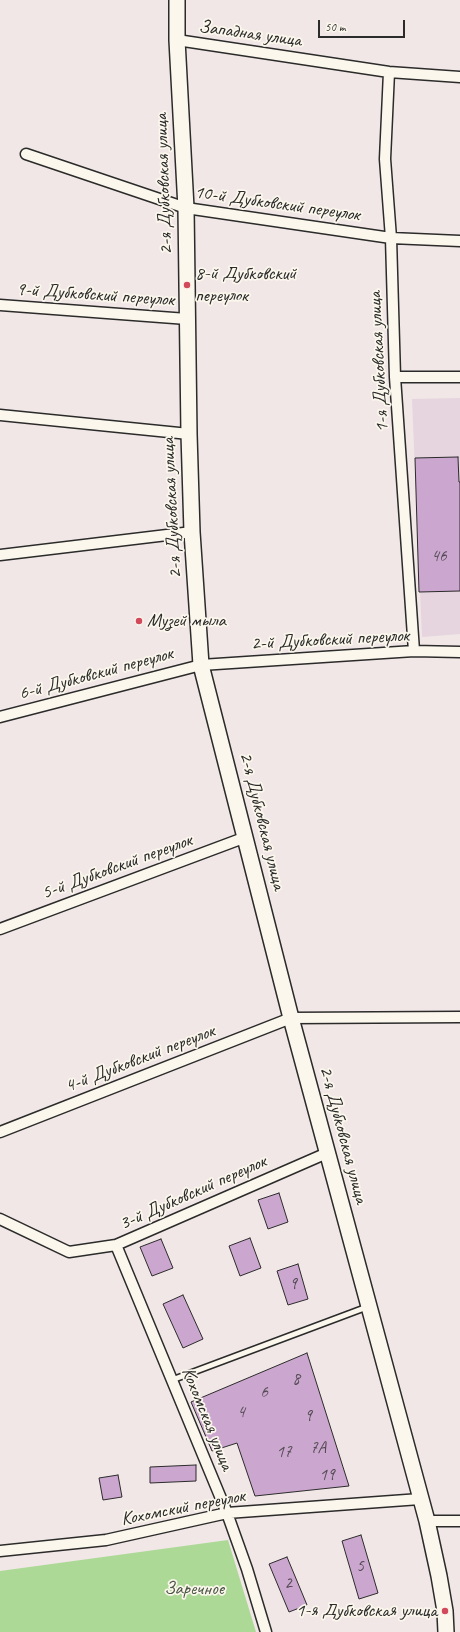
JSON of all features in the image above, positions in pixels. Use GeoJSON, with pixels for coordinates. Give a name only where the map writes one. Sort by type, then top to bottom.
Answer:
{"type":"FeatureCollection","features":[{"type":"Feature","properties":{"kind":"main road","name":"2-я Дубковская улица"},"geometry":{"type":"LineString","coordinates":[[177,0],[177,40],[186,208],[192,532],[202,665],[291,1018],[427,1521],[439,1576],[446,1632]]}},
{"type":"Feature","properties":{"kind":"street","name":"Западная улица"},"geometry":{"type":"LineString","coordinates":[[177,40],[389,72],[460,77]]}},
{"type":"Feature","properties":{"kind":"street","name":"1-я Дубковская улица"},"geometry":{"type":"LineString","coordinates":[[389,72],[385,159],[391,238],[395,377],[414,652]]}},
{"type":"Feature","properties":{"kind":"street","name":"10-й Дубковский переулок"},"geometry":{"type":"LineString","coordinates":[[26,154],[186,208],[391,238],[460,241]]}},
{"type":"Feature","properties":{"kind":"street","name":"9-й Дубковский переулок"},"geometry":{"type":"LineString","coordinates":[[0,304],[187,318]]}},
{"type":"Feature","properties":{"kind":"street"},"geometry":{"type":"LineString","coordinates":[[395,377],[460,376]]}},
{"type":"Feature","properties":{"kind":"street"},"geometry":{"type":"LineString","coordinates":[[0,415],[189,434]]}},
{"type":"Feature","properties":{"kind":"street"},"geometry":{"type":"LineString","coordinates":[[0,555],[192,532]]}},
{"type":"Feature","properties":{"kind":"street","name":"2-й Дубковский переулок"},"geometry":{"type":"LineString","coordinates":[[202,665],[414,652],[460,652]]}},
{"type":"Feature","properties":{"kind":"street","name":"6-й Дубковский переулок"},"geometry":{"type":"LineString","coordinates":[[0,717],[202,665]]}},
{"type":"Feature","properties":{"kind":"street","name":"5-й Дубковский переулок"},"geometry":{"type":"LineString","coordinates":[[0,929],[246,837]]}},
{"type":"Feature","properties":{"kind":"street"},"geometry":{"type":"LineString","coordinates":[[291,1018],[460,1017]]}},
{"type":"Feature","properties":{"kind":"street","name":"4-й Дубковский переулок"},"geometry":{"type":"LineString","coordinates":[[0,1132],[291,1018]]}},
{"type":"Feature","properties":{"kind":"street","name":"3-й Дубковский переулок"},"geometry":{"type":"LineString","coordinates":[[0,1219],[69,1252],[116,1245],[327,1153]]}},
{"type":"Feature","properties":{"kind":"street","name":"Кохомская улица"},"geometry":{"type":"LineString","coordinates":[[116,1245],[227,1513],[247,1569],[266,1632]]}},
{"type":"Feature","properties":{"kind":"street","name":"Кохомский переулок"},"geometry":{"type":"LineString","coordinates":[[0,1551],[106,1540],[227,1513],[420,1499]]}},
{"type":"Feature","properties":{"kind":"street"},"geometry":{"type":"LineString","coordinates":[[427,1521],[460,1521]]}},
{"type":"Feature","properties":{"kind":"lane"},"geometry":{"type":"LineString","coordinates":[[172,1380],[368,1307]]}},
{"type":"Feature","properties":{"kind":"shaded area"},"geometry":{"type":"Polygon","coordinates":[[[460,398],[460,634],[422,637],[412,399],[460,398]]]}},
{"type":"Feature","properties":{"kind":"green space","name":"Заречное"},"geometry":{"type":"Polygon","coordinates":[[[228,1540],[256,1632],[0,1632],[0,1571],[228,1540]]]}},
{"type":"Feature","properties":{"kind":"building"},"geometry":{"type":"Polygon","coordinates":[[[458,457],[460,482],[460,591],[419,592],[415,458],[458,457]]]}},
{"type":"Feature","properties":{"kind":"building"},"geometry":{"type":"Polygon","coordinates":[[[279,1193],[288,1222],[268,1229],[258,1200],[279,1193]]]}},
{"type":"Feature","properties":{"kind":"building"},"geometry":{"type":"Polygon","coordinates":[[[250,1238],[261,1268],[240,1276],[229,1246],[250,1238]]]}},
{"type":"Feature","properties":{"kind":"building"},"geometry":{"type":"Polygon","coordinates":[[[161,1239],[173,1268],[152,1276],[140,1247],[161,1239]]]}},
{"type":"Feature","properties":{"kind":"building"},"geometry":{"type":"Polygon","coordinates":[[[298,1264],[308,1299],[288,1305],[277,1271],[298,1264]]]}},
{"type":"Feature","properties":{"kind":"building"},"geometry":{"type":"Polygon","coordinates":[[[183,1295],[203,1339],[183,1348],[163,1304],[183,1295]]]}},
{"type":"Feature","properties":{"kind":"building"},"geometry":{"type":"Polygon","coordinates":[[[307,1353],[349,1486],[255,1496],[237,1443],[212,1451],[191,1402],[307,1353]]]}},
{"type":"Feature","properties":{"kind":"building"},"geometry":{"type":"Polygon","coordinates":[[[196,1465],[196,1481],[150,1483],[150,1467],[196,1465]]]}},
{"type":"Feature","properties":{"kind":"building"},"geometry":{"type":"Polygon","coordinates":[[[118,1475],[122,1497],[103,1500],[99,1478],[118,1475]]]}},
{"type":"Feature","properties":{"kind":"building"},"geometry":{"type":"Polygon","coordinates":[[[361,1535],[378,1593],[359,1599],[342,1541],[361,1535]]]}},
{"type":"Feature","properties":{"kind":"building"},"geometry":{"type":"Polygon","coordinates":[[[287,1557],[307,1605],[289,1612],[269,1564],[287,1557]]]}},
{"type":"Feature","properties":{"kind":"place","name":"8-й Дубковский переулок"},"geometry":{"type":"Point","coordinates":[187,285]}},
{"type":"Feature","properties":{"kind":"place","name":"Музей мыла"},"geometry":{"type":"Point","coordinates":[139,621]}},
{"type":"Feature","properties":{"kind":"place","name":"1-я Дубковская улица"},"geometry":{"type":"Point","coordinates":[445,1611]}}]}
